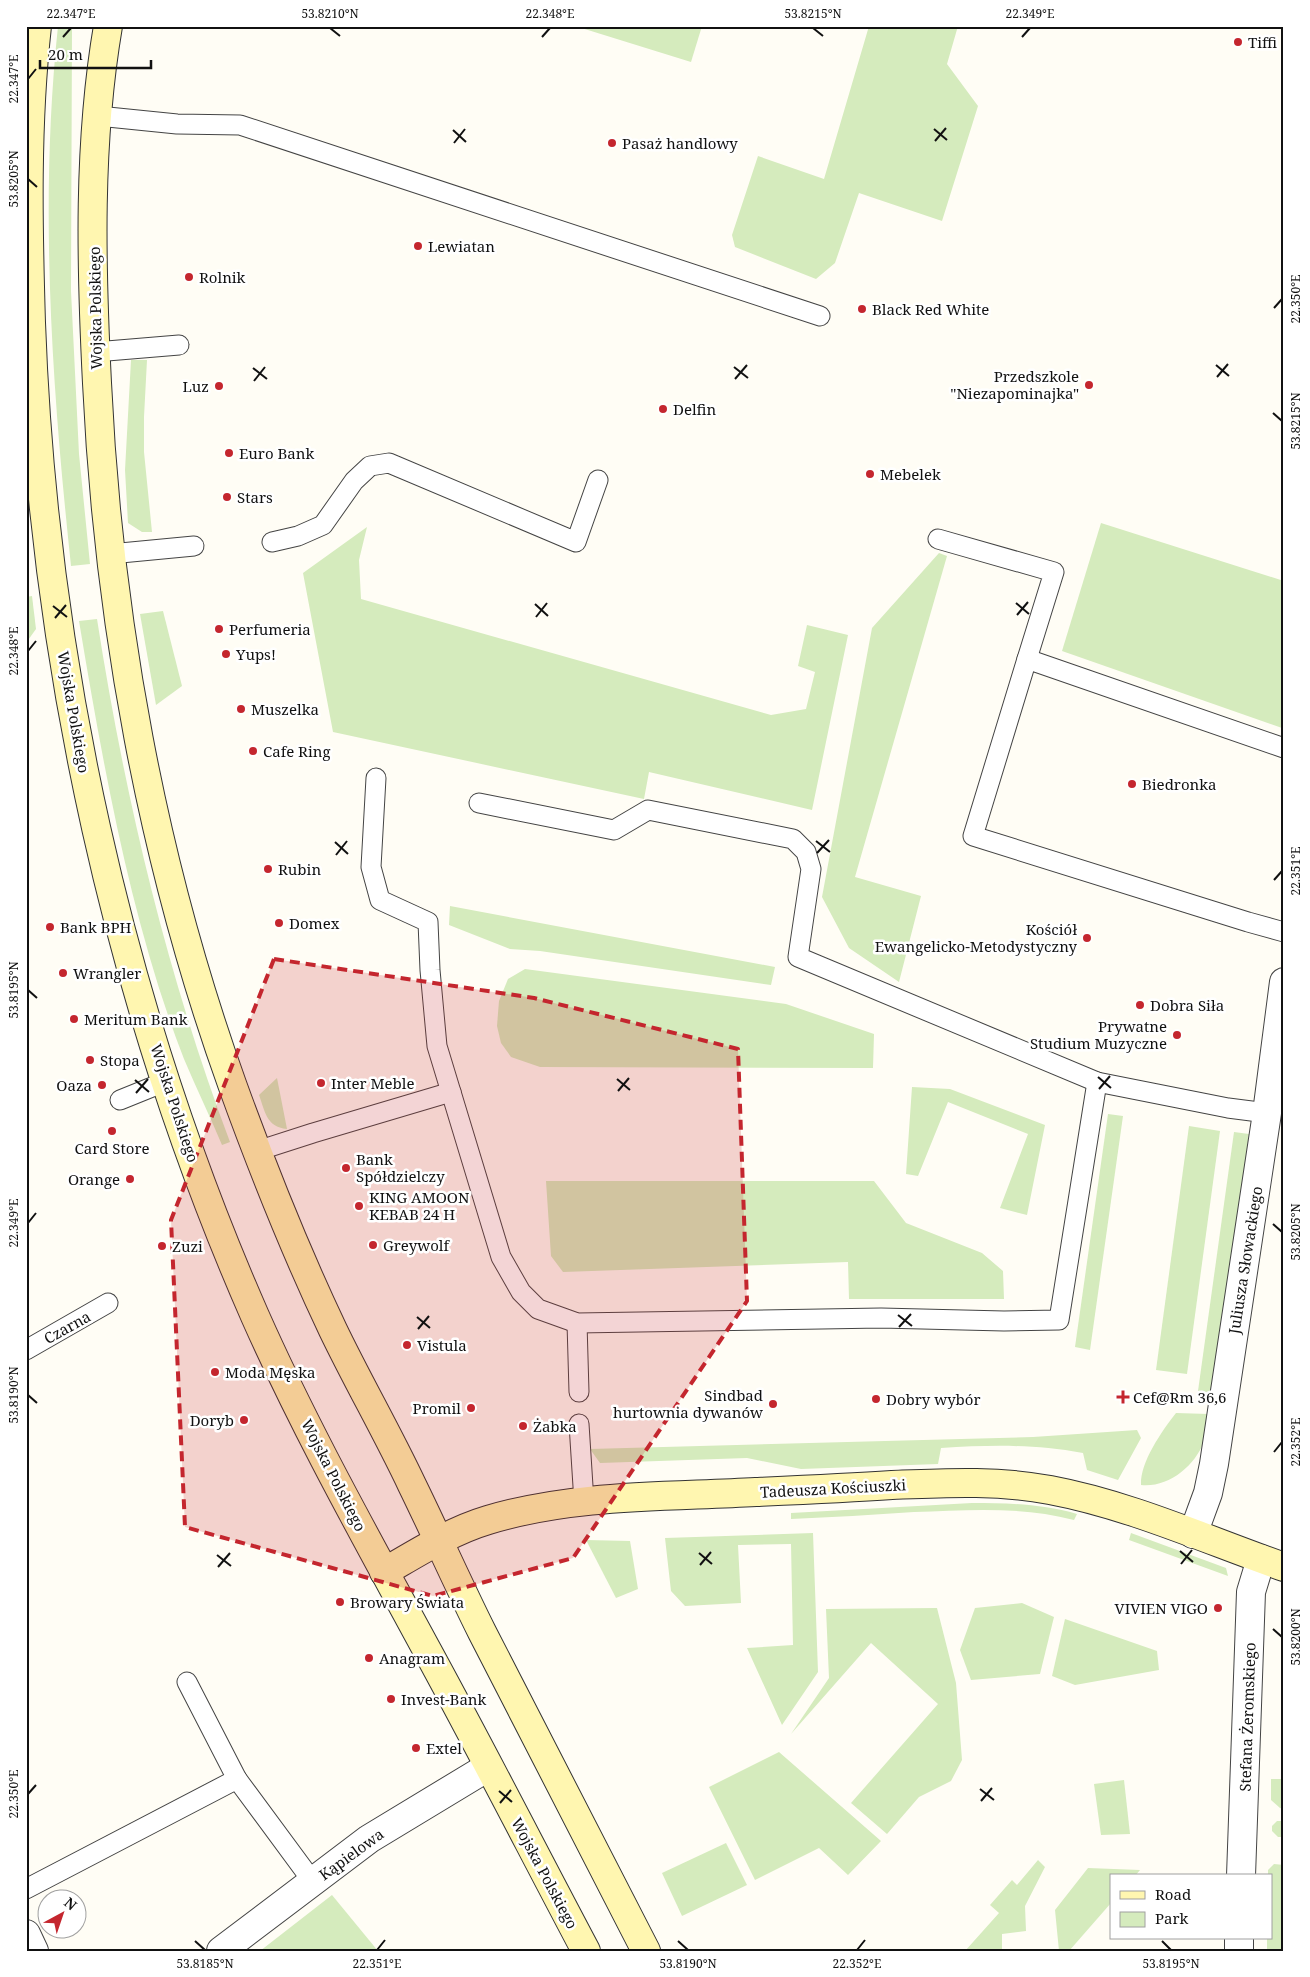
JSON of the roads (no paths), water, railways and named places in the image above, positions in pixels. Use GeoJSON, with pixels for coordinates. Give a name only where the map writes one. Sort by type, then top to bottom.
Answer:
{"type":"FeatureCollection","features":[{"type":"Feature","properties":{"kind":"street","name":"Wojska Polskiego"},"geometry":{"type":"LineString","coordinates":[[108,26],[98,116],[92,250],[95,352],[104,502],[110,554],[146,775],[184,928],[230,1078],[280,1212],[333,1331],[410,1480],[481,1630],[646,1951]]}},
{"type":"Feature","properties":{"kind":"street","name":"Wojska Polskiego"},"geometry":{"type":"LineString","coordinates":[[33,38],[28,178],[32,349],[39,469],[61,640],[85,772],[130,962],[192,1156],[253,1311],[278,1367],[384,1572],[586,1951]]}},
{"type":"Feature","properties":{"kind":"street","name":"Juliusza Słowackiego"},"geometry":{"type":"LineString","coordinates":[[1193,1534],[1208,1493],[1214,1464],[1284,982]]}},
{"type":"Feature","properties":{"kind":"street","name":"Tadeusza Kościuszki"},"geometry":{"type":"LineString","coordinates":[[384,1572],[439,1542],[488,1520],[549,1506],[584,1502],[935,1483],[1011,1484],[1080,1496],[1124,1509],[1272,1563]]}},
{"type":"Feature","properties":{"kind":"street","name":"Stefana Żeromskiego"},"geometry":{"type":"LineString","coordinates":[[1241,1874],[1251,1592],[1272,1563]]}},
{"type":"Feature","properties":{"kind":"street","name":"Kąpielowa"},"geometry":{"type":"LineString","coordinates":[[220,1951],[369,1839],[488,1767]]}},
{"type":"Feature","properties":{"kind":"street"},"geometry":{"type":"LineString","coordinates":[[26,1934],[34,1951]]}},
{"type":"Feature","properties":{"kind":"lane"},"geometry":{"type":"LineString","coordinates":[[98,116],[177,124],[240,125],[820,316]]}},
{"type":"Feature","properties":{"kind":"lane"},"geometry":{"type":"LineString","coordinates":[[95,352],[179,345]]}},
{"type":"Feature","properties":{"kind":"lane"},"geometry":{"type":"LineString","coordinates":[[272,542],[298,536],[323,525],[354,482],[370,466],[389,463],[576,542],[598,480]]}},
{"type":"Feature","properties":{"kind":"lane"},"geometry":{"type":"LineString","coordinates":[[938,540],[1054,572],[973,836],[1284,932]]}},
{"type":"Feature","properties":{"kind":"lane"},"geometry":{"type":"LineString","coordinates":[[110,554],[194,546]]}},
{"type":"Feature","properties":{"kind":"lane"},"geometry":{"type":"LineString","coordinates":[[1028,659],[1284,748]]}},
{"type":"Feature","properties":{"kind":"lane"},"geometry":{"type":"LineString","coordinates":[[376,778],[371,867],[380,900],[428,922],[437,1046],[502,1257],[521,1292],[538,1309],[577,1323],[881,1318],[1004,1321],[1059,1320],[1097,1082]]}},
{"type":"Feature","properties":{"kind":"lane"},"geometry":{"type":"LineString","coordinates":[[479,803],[614,830],[648,810],[793,839],[806,852],[811,869],[798,956],[1097,1082],[1228,1108],[1266,1113]]}},
{"type":"Feature","properties":{"kind":"lane"},"geometry":{"type":"LineString","coordinates":[[120,1100],[167,1081]]}},
{"type":"Feature","properties":{"kind":"lane"},"geometry":{"type":"LineString","coordinates":[[257,1151],[451,1092]]}},
{"type":"Feature","properties":{"kind":"lane","name":"Czarna"},"geometry":{"type":"LineString","coordinates":[[26,1350],[108,1303]]}},
{"type":"Feature","properties":{"kind":"lane"},"geometry":{"type":"LineString","coordinates":[[577,1323],[580,1392]]}},
{"type":"Feature","properties":{"kind":"lane"},"geometry":{"type":"LineString","coordinates":[[579,1424],[584,1502]]}},
{"type":"Feature","properties":{"kind":"lane"},"geometry":{"type":"LineString","coordinates":[[187,1682],[237,1779],[313,1882]]}},
{"type":"Feature","properties":{"kind":"lane"},"geometry":{"type":"LineString","coordinates":[[26,1889],[237,1779]]}},
{"type":"Feature","properties":{"kind":"place","name":"Tiffi"},"geometry":{"type":"Point","coordinates":[1238,42]}},
{"type":"Feature","properties":{"kind":"place","name":"Pasaż handlowy"},"geometry":{"type":"Point","coordinates":[612,143]}},
{"type":"Feature","properties":{"kind":"place","name":"Lewiatan"},"geometry":{"type":"Point","coordinates":[418,246]}},
{"type":"Feature","properties":{"kind":"place","name":"Rolnik"},"geometry":{"type":"Point","coordinates":[189,277]}},
{"type":"Feature","properties":{"kind":"place","name":"Black Red White"},"geometry":{"type":"Point","coordinates":[862,309]}},
{"type":"Feature","properties":{"kind":"place","name":"Przedszkole \"Niezapominajka\""},"geometry":{"type":"Point","coordinates":[1089,385]}},
{"type":"Feature","properties":{"kind":"place","name":"Luz"},"geometry":{"type":"Point","coordinates":[219,386]}},
{"type":"Feature","properties":{"kind":"place","name":"Delfin"},"geometry":{"type":"Point","coordinates":[663,409]}},
{"type":"Feature","properties":{"kind":"place","name":"Euro Bank"},"geometry":{"type":"Point","coordinates":[229,453]}},
{"type":"Feature","properties":{"kind":"place","name":"Mebelek"},"geometry":{"type":"Point","coordinates":[870,474]}},
{"type":"Feature","properties":{"kind":"place","name":"Stars"},"geometry":{"type":"Point","coordinates":[227,497]}},
{"type":"Feature","properties":{"kind":"place","name":"Perfumeria"},"geometry":{"type":"Point","coordinates":[219,629]}},
{"type":"Feature","properties":{"kind":"place","name":"Yups!"},"geometry":{"type":"Point","coordinates":[226,654]}},
{"type":"Feature","properties":{"kind":"place","name":"Muszelka"},"geometry":{"type":"Point","coordinates":[241,709]}},
{"type":"Feature","properties":{"kind":"place","name":"Cafe Ring"},"geometry":{"type":"Point","coordinates":[253,751]}},
{"type":"Feature","properties":{"kind":"place","name":"Biedronka"},"geometry":{"type":"Point","coordinates":[1132,784]}},
{"type":"Feature","properties":{"kind":"place","name":"Rubin"},"geometry":{"type":"Point","coordinates":[268,869]}},
{"type":"Feature","properties":{"kind":"place","name":"Domex"},"geometry":{"type":"Point","coordinates":[279,923]}},
{"type":"Feature","properties":{"kind":"place","name":"Bank BPH"},"geometry":{"type":"Point","coordinates":[50,927]}},
{"type":"Feature","properties":{"kind":"place","name":"Kościół Ewangelicko-Metodystyczny"},"geometry":{"type":"Point","coordinates":[1087,938]}},
{"type":"Feature","properties":{"kind":"place","name":"Wrangler"},"geometry":{"type":"Point","coordinates":[63,973]}},
{"type":"Feature","properties":{"kind":"place","name":"Dobra Siła"},"geometry":{"type":"Point","coordinates":[1140,1005]}},
{"type":"Feature","properties":{"kind":"place","name":"Meritum Bank"},"geometry":{"type":"Point","coordinates":[74,1019]}},
{"type":"Feature","properties":{"kind":"place","name":"Prywatne Studium Muzyczne"},"geometry":{"type":"Point","coordinates":[1177,1035]}},
{"type":"Feature","properties":{"kind":"place","name":"Stopa"},"geometry":{"type":"Point","coordinates":[90,1060]}},
{"type":"Feature","properties":{"kind":"place","name":"Inter Meble"},"geometry":{"type":"Point","coordinates":[321,1083]}},
{"type":"Feature","properties":{"kind":"place","name":"Oaza"},"geometry":{"type":"Point","coordinates":[102,1085]}},
{"type":"Feature","properties":{"kind":"place","name":"Card Store"},"geometry":{"type":"Point","coordinates":[112,1131]}},
{"type":"Feature","properties":{"kind":"place","name":"Bank Spółdzielczy"},"geometry":{"type":"Point","coordinates":[346,1168]}},
{"type":"Feature","properties":{"kind":"place","name":"Orange"},"geometry":{"type":"Point","coordinates":[130,1179]}},
{"type":"Feature","properties":{"kind":"place","name":"KING AMOON KEBAB 24 H"},"geometry":{"type":"Point","coordinates":[359,1206]}},
{"type":"Feature","properties":{"kind":"place","name":"Greywolf"},"geometry":{"type":"Point","coordinates":[373,1245]}},
{"type":"Feature","properties":{"kind":"place","name":"Zuzi"},"geometry":{"type":"Point","coordinates":[162,1246]}},
{"type":"Feature","properties":{"kind":"place","name":"Vistula"},"geometry":{"type":"Point","coordinates":[407,1345]}},
{"type":"Feature","properties":{"kind":"place","name":"Moda Męska"},"geometry":{"type":"Point","coordinates":[215,1372]}},
{"type":"Feature","properties":{"kind":"place","name":"Cef@Rm 36,6"},"geometry":{"type":"Point","coordinates":[1123,1397]}},
{"type":"Feature","properties":{"kind":"place","name":"Dobry wybór"},"geometry":{"type":"Point","coordinates":[876,1399]}},
{"type":"Feature","properties":{"kind":"place","name":"Sindbad hurtownia dywanów"},"geometry":{"type":"Point","coordinates":[773,1404]}},
{"type":"Feature","properties":{"kind":"place","name":"Promil"},"geometry":{"type":"Point","coordinates":[471,1408]}},
{"type":"Feature","properties":{"kind":"place","name":"Doryb"},"geometry":{"type":"Point","coordinates":[244,1420]}},
{"type":"Feature","properties":{"kind":"place","name":"Żabka"},"geometry":{"type":"Point","coordinates":[523,1426]}},
{"type":"Feature","properties":{"kind":"place","name":"Browary Świata"},"geometry":{"type":"Point","coordinates":[340,1602]}},
{"type":"Feature","properties":{"kind":"place","name":"VIVIEN VIGO"},"geometry":{"type":"Point","coordinates":[1218,1608]}},
{"type":"Feature","properties":{"kind":"place","name":"Anagram"},"geometry":{"type":"Point","coordinates":[369,1658]}},
{"type":"Feature","properties":{"kind":"place","name":"Invest-Bank"},"geometry":{"type":"Point","coordinates":[391,1699]}},
{"type":"Feature","properties":{"kind":"place","name":"Extel"},"geometry":{"type":"Point","coordinates":[416,1748]}}]}
